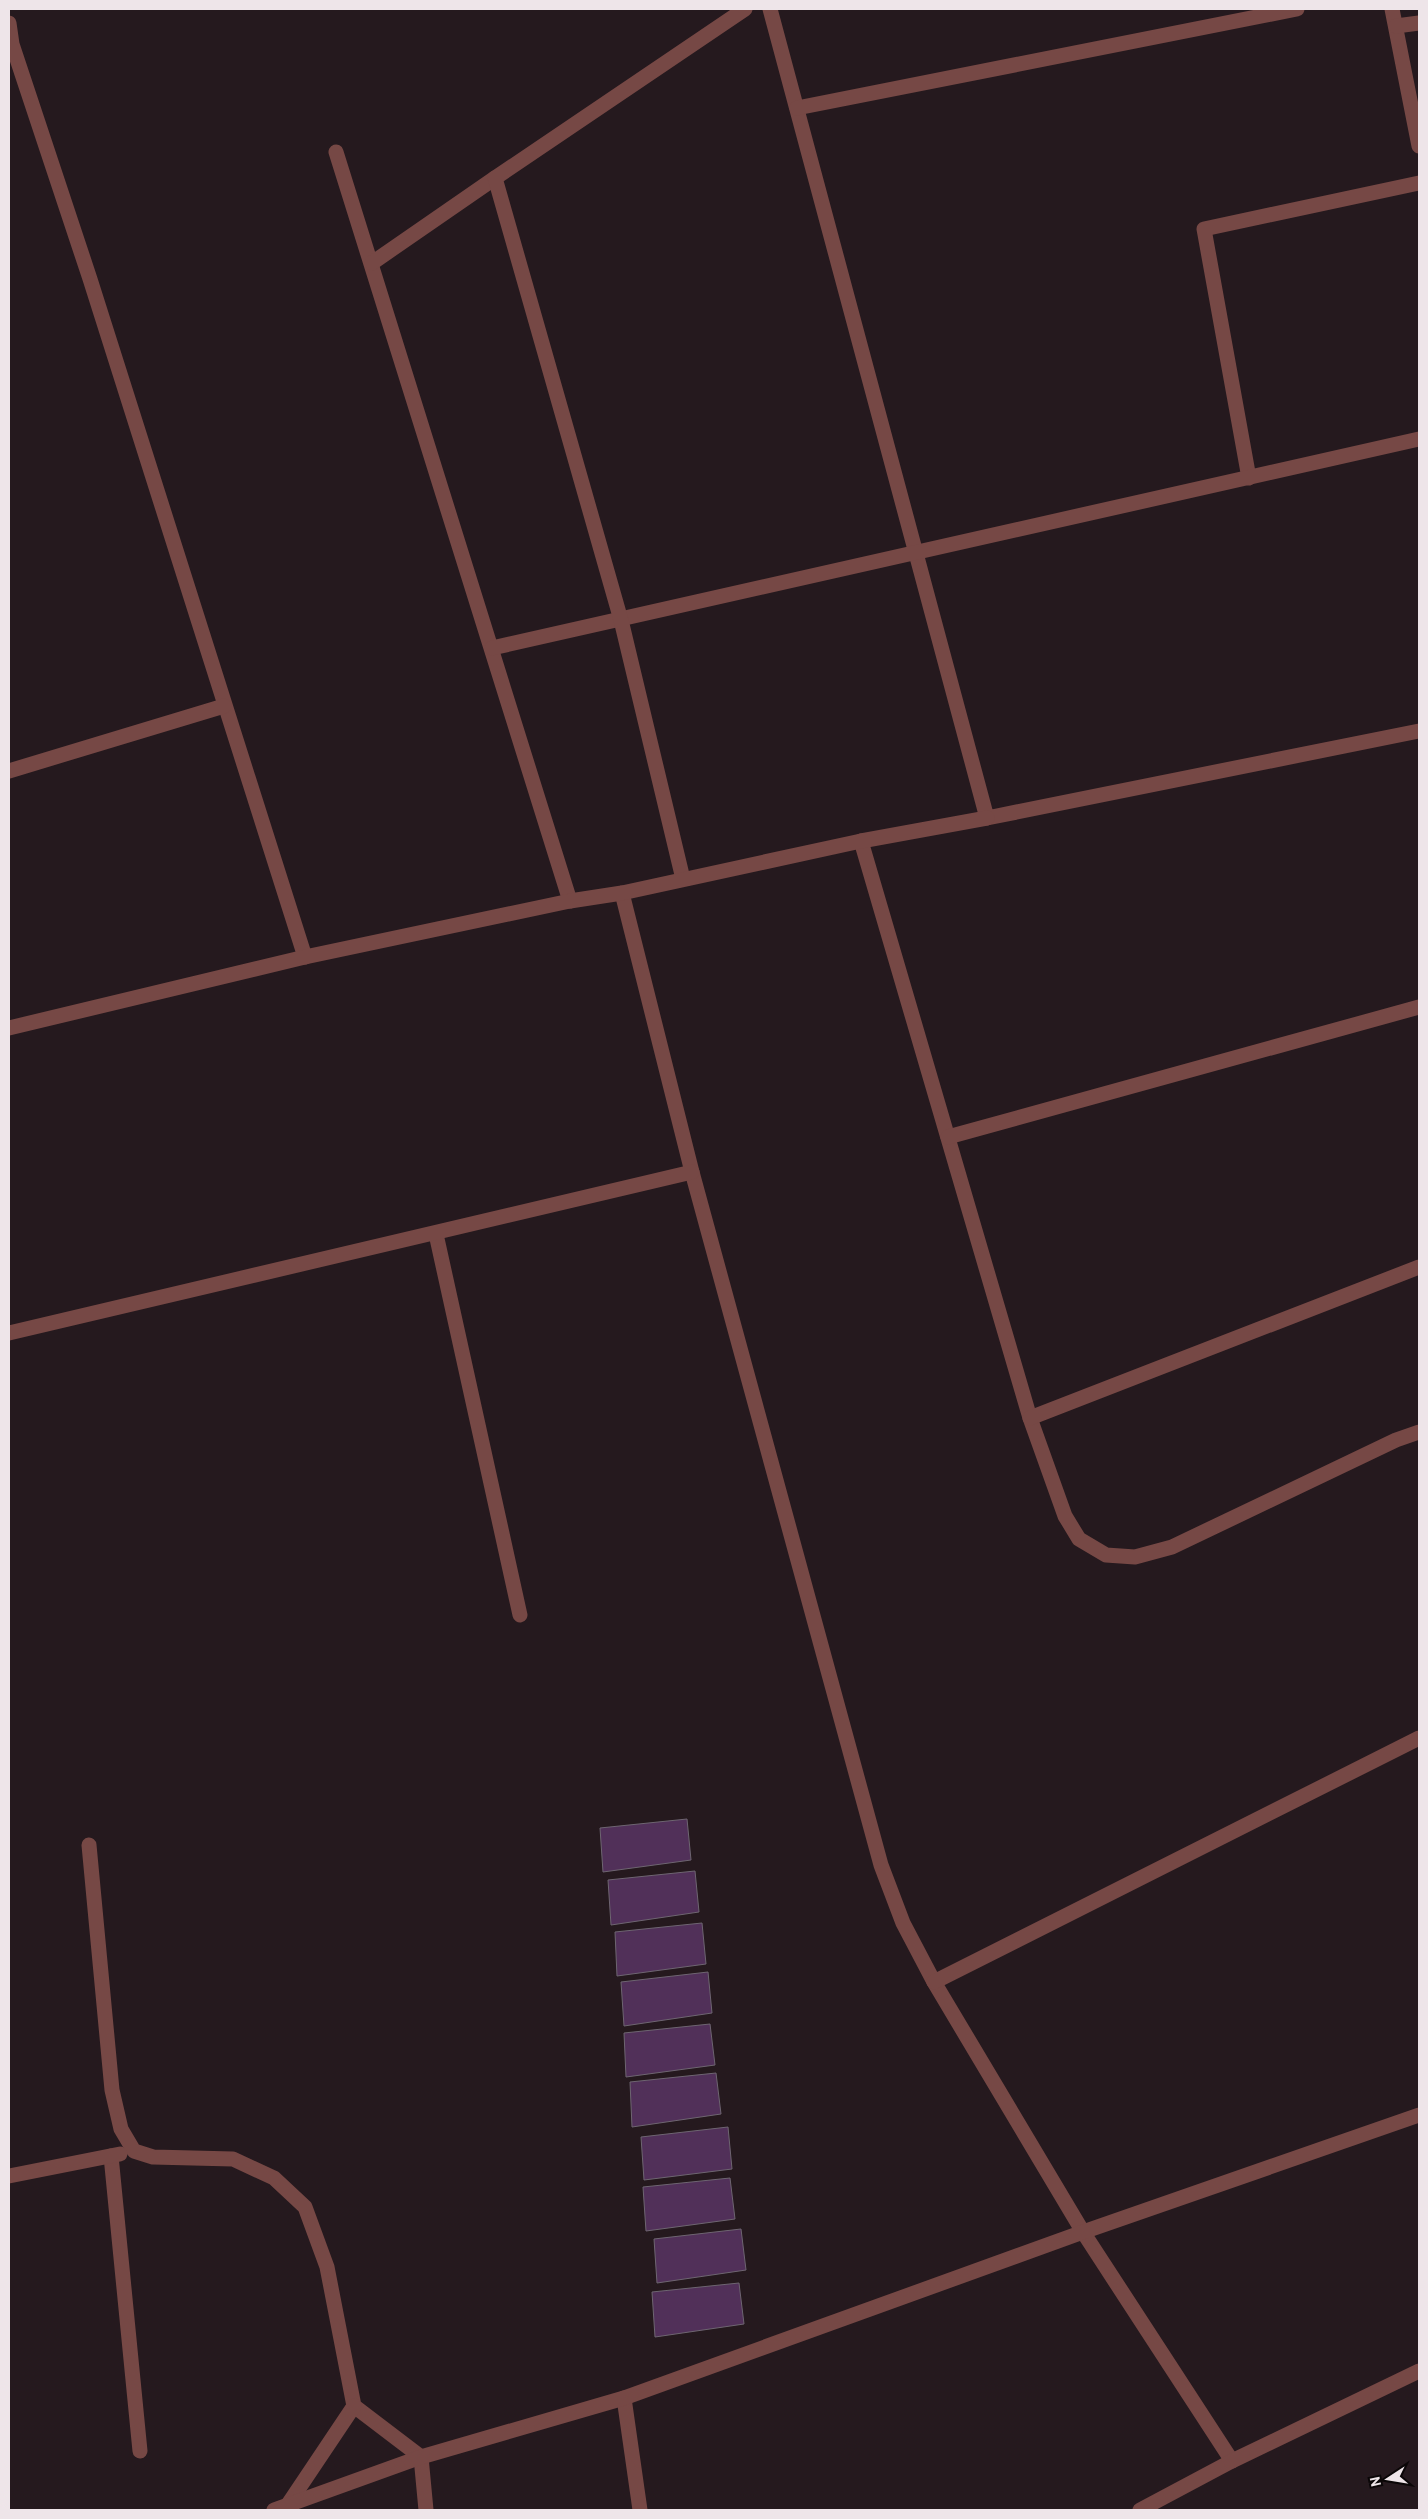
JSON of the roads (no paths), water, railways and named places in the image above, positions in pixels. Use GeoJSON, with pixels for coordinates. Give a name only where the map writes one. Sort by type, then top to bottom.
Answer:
{"type":"FeatureCollection","features":[{"type":"Feature","properties":{"kind":"street"},"geometry":{"type":"LineString","coordinates":[[372,263],[744,9]]}},
{"type":"Feature","properties":{"kind":"street"},"geometry":{"type":"LineString","coordinates":[[770,9],[987,818]]}},
{"type":"Feature","properties":{"kind":"street"},"geometry":{"type":"LineString","coordinates":[[797,108],[1297,9]]}},
{"type":"Feature","properties":{"kind":"street"},"geometry":{"type":"LineString","coordinates":[[1392,9],[1419,146]]}},
{"type":"Feature","properties":{"kind":"street"},"geometry":{"type":"LineString","coordinates":[[1396,26],[1419,22]]}},
{"type":"Feature","properties":{"kind":"street"},"geometry":{"type":"LineString","coordinates":[[9,23],[12,44],[90,279],[305,957]]}},
{"type":"Feature","properties":{"kind":"street"},"geometry":{"type":"LineString","coordinates":[[336,152],[570,901]]}},
{"type":"Feature","properties":{"kind":"street"},"geometry":{"type":"LineString","coordinates":[[495,178],[621,620],[683,879]]}},
{"type":"Feature","properties":{"kind":"street"},"geometry":{"type":"LineString","coordinates":[[1250,478],[1204,229],[1419,183]]}},
{"type":"Feature","properties":{"kind":"street"},"geometry":{"type":"LineString","coordinates":[[492,648],[1419,439]]}},
{"type":"Feature","properties":{"kind":"street"},"geometry":{"type":"LineString","coordinates":[[9,771],[224,706]]}},
{"type":"Feature","properties":{"kind":"street"},"geometry":{"type":"LineString","coordinates":[[9,1028],[305,957],[570,901],[622,893],[861,841],[987,818],[1419,731]]}},
{"type":"Feature","properties":{"kind":"street"},"geometry":{"type":"LineString","coordinates":[[861,841],[1030,1418],[1065,1516],[1079,1540],[1106,1555],[1135,1557],[1172,1547],[1396,1440],[1419,1432]]}},
{"type":"Feature","properties":{"kind":"street"},"geometry":{"type":"LineString","coordinates":[[622,893],[692,1172],[881,1865],[903,1923],[934,1982],[1083,2232],[1232,2461]]}},
{"type":"Feature","properties":{"kind":"street"},"geometry":{"type":"LineString","coordinates":[[948,1137],[1419,1007]]}},
{"type":"Feature","properties":{"kind":"street"},"geometry":{"type":"LineString","coordinates":[[9,1333],[436,1234],[692,1172]]}},
{"type":"Feature","properties":{"kind":"street"},"geometry":{"type":"LineString","coordinates":[[436,1234],[520,1615]]}},
{"type":"Feature","properties":{"kind":"street"},"geometry":{"type":"LineString","coordinates":[[1030,1418],[1419,1267]]}},
{"type":"Feature","properties":{"kind":"street"},"geometry":{"type":"LineString","coordinates":[[934,1982],[1419,1738]]}},
{"type":"Feature","properties":{"kind":"street"},"geometry":{"type":"LineString","coordinates":[[89,1845],[112,2090],[121,2129],[134,2151]]}},
{"type":"Feature","properties":{"kind":"street"},"geometry":{"type":"LineString","coordinates":[[280,2508],[421,2457],[624,2398],[1083,2232],[1419,2114]]}},
{"type":"Feature","properties":{"kind":"street"},"geometry":{"type":"LineString","coordinates":[[9,2176],[134,2151],[153,2157],[233,2160],[274,2178],[305,2207],[327,2267],[354,2406],[421,2457],[426,2510]]}},
{"type":"Feature","properties":{"kind":"street"},"geometry":{"type":"LineString","coordinates":[[111,2156],[140,2451]]}},
{"type":"Feature","properties":{"kind":"street"},"geometry":{"type":"LineString","coordinates":[[1140,2510],[1232,2461],[1419,2371]]}},
{"type":"Feature","properties":{"kind":"street"},"geometry":{"type":"LineString","coordinates":[[624,2398],[640,2510]]}},
{"type":"Feature","properties":{"kind":"street"},"geometry":{"type":"LineString","coordinates":[[280,2508],[354,2406]]}}]}
